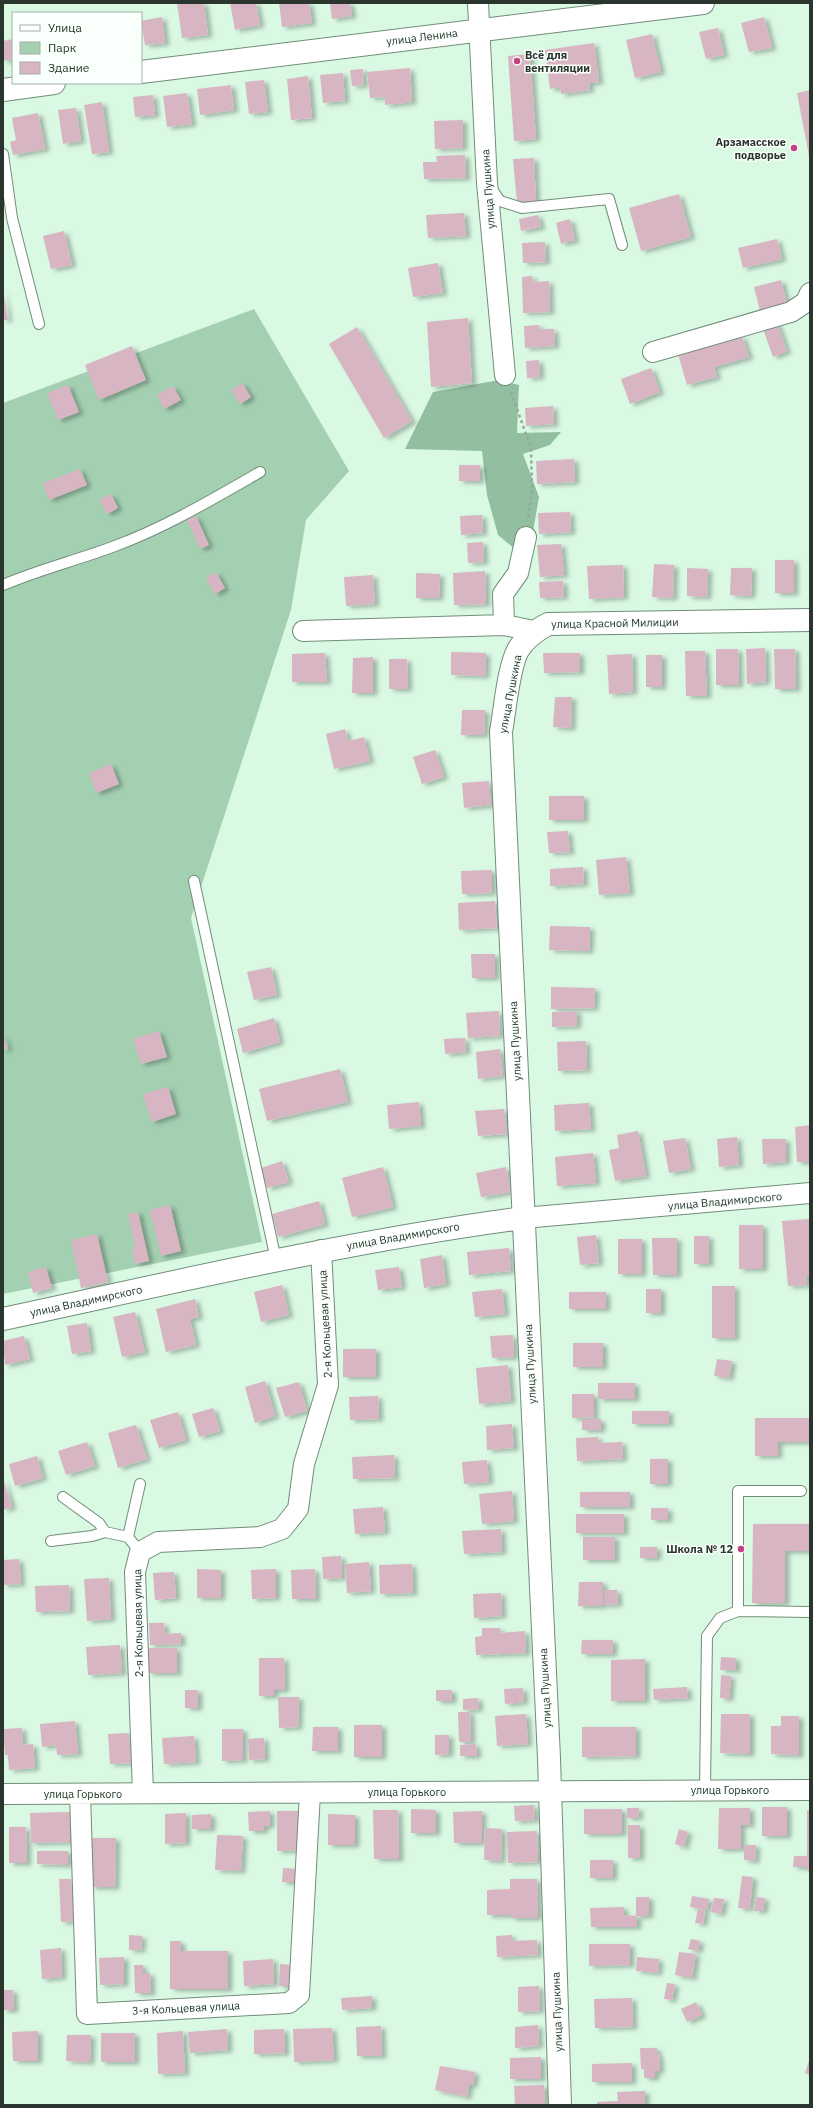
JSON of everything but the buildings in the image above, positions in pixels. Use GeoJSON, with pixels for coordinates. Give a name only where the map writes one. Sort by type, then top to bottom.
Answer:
{"type":"FeatureCollection","features":[{"type":"Feature","properties":{"kind":"street","name":"улица Пушкина"},"geometry":{"type":"LineString","coordinates":[[478,3],[487,183],[505,375]]}},
{"type":"Feature","properties":{"kind":"street","name":"улица Ленина"},"geometry":{"type":"LineString","coordinates":[[142,72],[704,3]]}},
{"type":"Feature","properties":{"kind":"street"},"geometry":{"type":"LineString","coordinates":[[3,90],[47,84]]}},
{"type":"Feature","properties":{"kind":"street"},"geometry":{"type":"LineString","coordinates":[[653,352],[791,312],[806,302],[810,294]]}},
{"type":"Feature","properties":{"kind":"street"},"geometry":{"type":"LineString","coordinates":[[504,625],[503,594],[518,574],[526,536]]}},
{"type":"Feature","properties":{"kind":"street","name":"улица Красной Милиции"},"geometry":{"type":"LineString","coordinates":[[534,631],[548,624],[568,622],[810,620]]}},
{"type":"Feature","properties":{"kind":"street"},"geometry":{"type":"LineString","coordinates":[[303,631],[504,625],[534,631]]}},
{"type":"Feature","properties":{"kind":"street","name":"улица Пушкина"},"geometry":{"type":"LineString","coordinates":[[534,631],[518,650],[513,668],[501,732],[549,1791],[560,2105]]}},
{"type":"Feature","properties":{"kind":"street","name":"улица Владимирского"},"geometry":{"type":"LineString","coordinates":[[3,1319],[321,1250],[453,1227],[523,1218],[810,1193]]}},
{"type":"Feature","properties":{"kind":"street","name":"2-я Кольцевая улица"},"geometry":{"type":"LineString","coordinates":[[143,1793],[134,1544],[260,1537],[282,1529],[298,1509],[304,1464],[328,1385],[321,1250]]}},
{"type":"Feature","properties":{"kind":"street","name":"улица Горького"},"geometry":{"type":"LineString","coordinates":[[3,1794],[810,1790]]}},
{"type":"Feature","properties":{"kind":"street","name":"3-я Кольцевая улица"},"geometry":{"type":"LineString","coordinates":[[80,1794],[87,2014],[289,2003],[299,1995],[310,1792]]}},
{"type":"Feature","properties":{"kind":"lane"},"geometry":{"type":"LineString","coordinates":[[3,154],[12,218],[38,324]]}},
{"type":"Feature","properties":{"kind":"lane"},"geometry":{"type":"LineString","coordinates":[[487,183],[500,201],[522,208],[609,199],[622,245]]}},
{"type":"Feature","properties":{"kind":"lane"},"geometry":{"type":"LineString","coordinates":[[3,585],[29,573],[115,546],[176,520],[260,472]]}},
{"type":"Feature","properties":{"kind":"lane"},"geometry":{"type":"LineString","coordinates":[[194,881],[276,1260]]}},
{"type":"Feature","properties":{"kind":"lane"},"geometry":{"type":"LineString","coordinates":[[63,1498],[99,1523],[105,1532],[134,1544],[140,1484]]}},
{"type":"Feature","properties":{"kind":"lane"},"geometry":{"type":"LineString","coordinates":[[738,1611],[738,1491],[801,1491]]}},
{"type":"Feature","properties":{"kind":"lane"},"geometry":{"type":"LineString","coordinates":[[51,1541],[92,1536],[105,1532]]}},
{"type":"Feature","properties":{"kind":"lane"},"geometry":{"type":"LineString","coordinates":[[705,1790],[707,1636],[720,1618],[738,1611],[810,1612]]}},
{"type":"Feature","properties":{"kind":"path"},"geometry":{"type":"LineString","coordinates":[[514,404],[531,448],[532,490],[526,536]]}},
{"type":"Feature","properties":{"kind":"green space"},"geometry":{"type":"Polygon","coordinates":[[[254,309],[349,471],[306,520],[291,610],[191,918],[262,1242],[3,1294],[3,403],[254,309]]]}},
{"type":"Feature","properties":{"kind":"green space"},"geometry":{"type":"Polygon","coordinates":[[[499,380],[519,385],[517,433],[561,432],[550,445],[523,454],[539,497],[528,560],[498,535],[487,495],[482,451],[405,449],[433,392],[499,380]]]}},
{"type":"Feature","properties":{"kind":"place","name":"Всё для вентиляции"},"geometry":{"type":"Point","coordinates":[517,61]}},
{"type":"Feature","properties":{"kind":"place","name":"Арзамасское подворье"},"geometry":{"type":"Point","coordinates":[794,148]}},
{"type":"Feature","properties":{"kind":"place","name":"Школа № 12"},"geometry":{"type":"Point","coordinates":[741,1549]}}]}
